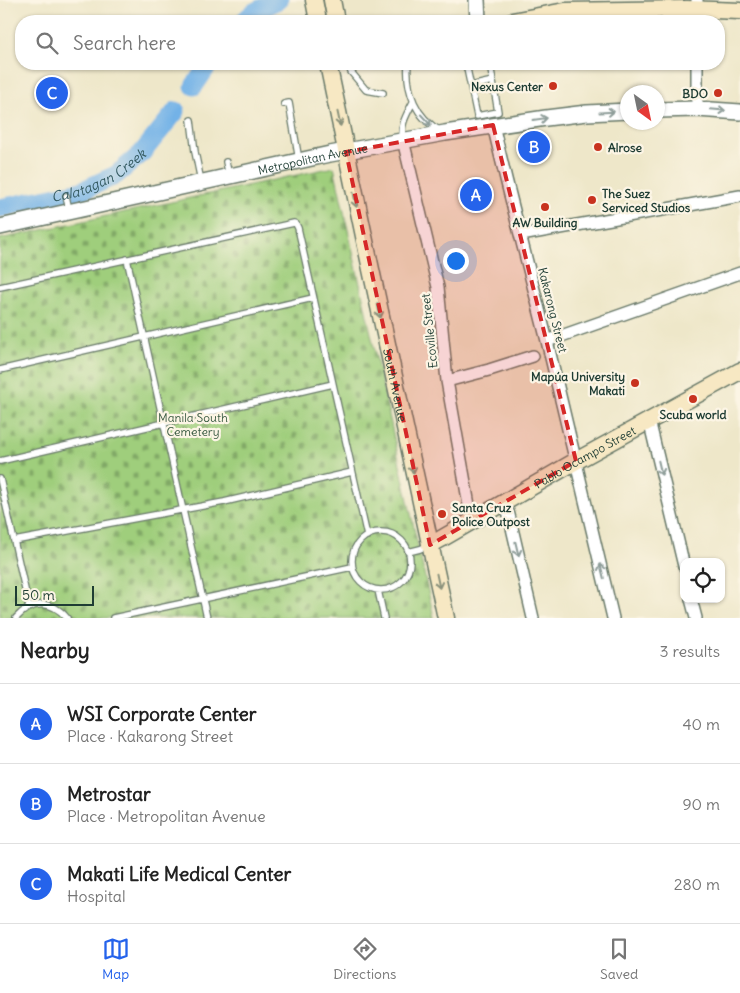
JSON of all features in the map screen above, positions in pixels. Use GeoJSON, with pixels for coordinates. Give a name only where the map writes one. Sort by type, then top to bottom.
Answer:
{"type":"FeatureCollection","features":[{"type":"Feature","properties":{"kind":"main road"},"geometry":{"type":"LineString","coordinates":[[314,0],[317,15]]}},
{"type":"Feature","properties":{"kind":"main road"},"geometry":{"type":"LineString","coordinates":[[332,0],[335,15]]}},
{"type":"Feature","properties":{"kind":"main road"},"geometry":{"type":"LineString","coordinates":[[547,15],[641,4],[697,10],[740,11]]}},
{"type":"Feature","properties":{"kind":"main road","name":"South Avenue"},"geometry":{"type":"LineString","coordinates":[[331,70],[369,263],[446,618]]}},
{"type":"Feature","properties":{"kind":"main road","name":"Pablo Ocampo Street"},"geometry":{"type":"LineString","coordinates":[[430,544],[740,370]]}},
{"type":"Feature","properties":{"kind":"street"},"geometry":{"type":"LineString","coordinates":[[476,0],[477,15]]}},
{"type":"Feature","properties":{"kind":"street"},"geometry":{"type":"LineString","coordinates":[[697,70],[697,109]]}},
{"type":"Feature","properties":{"kind":"street"},"geometry":{"type":"LineString","coordinates":[[665,110],[697,109],[740,112]]}},
{"type":"Feature","properties":{"kind":"street","name":"Metropolitan Avenue"},"geometry":{"type":"LineString","coordinates":[[0,227],[201,183],[227,169],[299,162],[445,133],[492,119],[620,111]]}},
{"type":"Feature","properties":{"kind":"street","name":"Kakarong Street"},"geometry":{"type":"LineString","coordinates":[[492,119],[613,618]]}},
{"type":"Feature","properties":{"kind":"street","name":"Ecoville Street"},"geometry":{"type":"LineString","coordinates":[[403,140],[438,287],[447,380],[472,522]]}},
{"type":"Feature","properties":{"kind":"street"},"geometry":{"type":"LineString","coordinates":[[521,235],[740,196]]}},
{"type":"Feature","properties":{"kind":"street"},"geometry":{"type":"LineString","coordinates":[[547,341],[740,273]]}},
{"type":"Feature","properties":{"kind":"street"},"geometry":{"type":"LineString","coordinates":[[447,380],[489,370],[533,356]]}},
{"type":"Feature","properties":{"kind":"street"},"geometry":{"type":"LineString","coordinates":[[649,420],[682,558]]}},
{"type":"Feature","properties":{"kind":"street"},"geometry":{"type":"LineString","coordinates":[[504,502],[509,515],[533,618]]}},
{"type":"Feature","properties":{"kind":"street"},"geometry":{"type":"LineString","coordinates":[[692,603],[696,618]]}},
{"type":"Feature","properties":{"kind":"lane"},"geometry":{"type":"LineString","coordinates":[[350,70],[366,90],[383,93]]}},
{"type":"Feature","properties":{"kind":"lane"},"geometry":{"type":"LineString","coordinates":[[407,70],[413,102],[427,122],[445,133]]}},
{"type":"Feature","properties":{"kind":"lane"},"geometry":{"type":"LineString","coordinates":[[467,70],[477,116],[492,119],[498,112],[491,70]]}},
{"type":"Feature","properties":{"kind":"lane"},"geometry":{"type":"LineString","coordinates":[[471,86],[493,81]]}},
{"type":"Feature","properties":{"kind":"lane"},"geometry":{"type":"LineString","coordinates":[[403,140],[402,122],[413,102]]}},
{"type":"Feature","properties":{"kind":"lane"},"geometry":{"type":"LineString","coordinates":[[284,104],[289,103],[299,162]]}},
{"type":"Feature","properties":{"kind":"lane"},"geometry":{"type":"LineString","coordinates":[[190,120],[201,183]]}},
{"type":"Feature","properties":{"kind":"lane"},"geometry":{"type":"LineString","coordinates":[[66,196],[70,212]]}},
{"type":"Feature","properties":{"kind":"lane"},"geometry":{"type":"LineString","coordinates":[[0,287],[296,224],[367,536]]}},
{"type":"Feature","properties":{"kind":"lane"},"geometry":{"type":"LineString","coordinates":[[127,259],[207,618]]}},
{"type":"Feature","properties":{"kind":"lane"},"geometry":{"type":"LineString","coordinates":[[0,370],[313,298]]}},
{"type":"Feature","properties":{"kind":"lane"},"geometry":{"type":"LineString","coordinates":[[0,461],[333,384]]}},
{"type":"Feature","properties":{"kind":"lane"},"geometry":{"type":"LineString","coordinates":[[14,540],[224,502],[352,472]]}},
{"type":"Feature","properties":{"kind":"lane"},"geometry":{"type":"LineString","coordinates":[[0,480],[29,607]]}},
{"type":"Feature","properties":{"kind":"lane"},"geometry":{"type":"LineString","coordinates":[[383,532],[398,538],[408,552],[410,561],[408,570],[396,585],[388,589],[378,590],[362,583],[352,567],[354,549],[360,541],[375,533],[383,532]]}},
{"type":"Feature","properties":{"kind":"lane"},"geometry":{"type":"LineString","coordinates":[[408,552],[430,544]]}},
{"type":"Feature","properties":{"kind":"lane"},"geometry":{"type":"LineString","coordinates":[[113,618],[352,567]]}},
{"type":"Feature","properties":{"kind":"lane"},"geometry":{"type":"LineString","coordinates":[[378,590],[384,618]]}},
{"type":"Feature","properties":{"kind":"lane"},"geometry":{"type":"LineString","coordinates":[[16,618],[29,607],[38,605],[55,607],[67,618]]}},
{"type":"Feature","properties":{"kind":"highlighted area"},"geometry":{"type":"Polygon","coordinates":[[[493,125],[576,461],[430,545],[425,528],[346,152],[493,125]]]}},
{"type":"Feature","properties":{"kind":"green space","name":"Manila South Cemetery"},"geometry":{"type":"Polygon","coordinates":[[[334,167],[434,618],[0,618],[0,239],[334,167]]]}},
{"type":"Feature","properties":{"kind":"waterway","name":"Calatagan Creek"},"geometry":{"type":"LineString","coordinates":[[251,15],[279,0]]}},
{"type":"Feature","properties":{"kind":"waterway","name":"Calatagan Creek"},"geometry":{"type":"LineString","coordinates":[[194,86],[205,70]]}},
{"type":"Feature","properties":{"kind":"waterway","name":"Calatagan Creek"},"geometry":{"type":"LineString","coordinates":[[0,208],[81,191],[116,175],[141,154],[176,111]]}},
{"type":"Feature","properties":{"kind":"place","name":"Nexus Center"},"geometry":{"type":"Point","coordinates":[553,86]}},
{"type":"Feature","properties":{"kind":"place","name":"Makati Life Medical Center"},"geometry":{"type":"Point","coordinates":[52,93]}},
{"type":"Feature","properties":{"kind":"place","name":"BDO"},"geometry":{"type":"Point","coordinates":[718,93]}},
{"type":"Feature","properties":{"kind":"place","name":"Metrostar"},"geometry":{"type":"Point","coordinates":[534,147]}},
{"type":"Feature","properties":{"kind":"place","name":"Alrose"},"geometry":{"type":"Point","coordinates":[598,147]}},
{"type":"Feature","properties":{"kind":"place","name":"WSI Corporate Center"},"geometry":{"type":"Point","coordinates":[476,195]}},
{"type":"Feature","properties":{"kind":"place","name":"The Suez Serviced Studios"},"geometry":{"type":"Point","coordinates":[592,200]}},
{"type":"Feature","properties":{"kind":"place","name":"AW Building"},"geometry":{"type":"Point","coordinates":[545,207]}},
{"type":"Feature","properties":{"kind":"place","name":"Mapúa University Makati"},"geometry":{"type":"Point","coordinates":[635,383]}},
{"type":"Feature","properties":{"kind":"place","name":"Scuba world"},"geometry":{"type":"Point","coordinates":[693,399]}},
{"type":"Feature","properties":{"kind":"place","name":"Santa Cruz Police Outpost"},"geometry":{"type":"Point","coordinates":[442,514]}}]}
